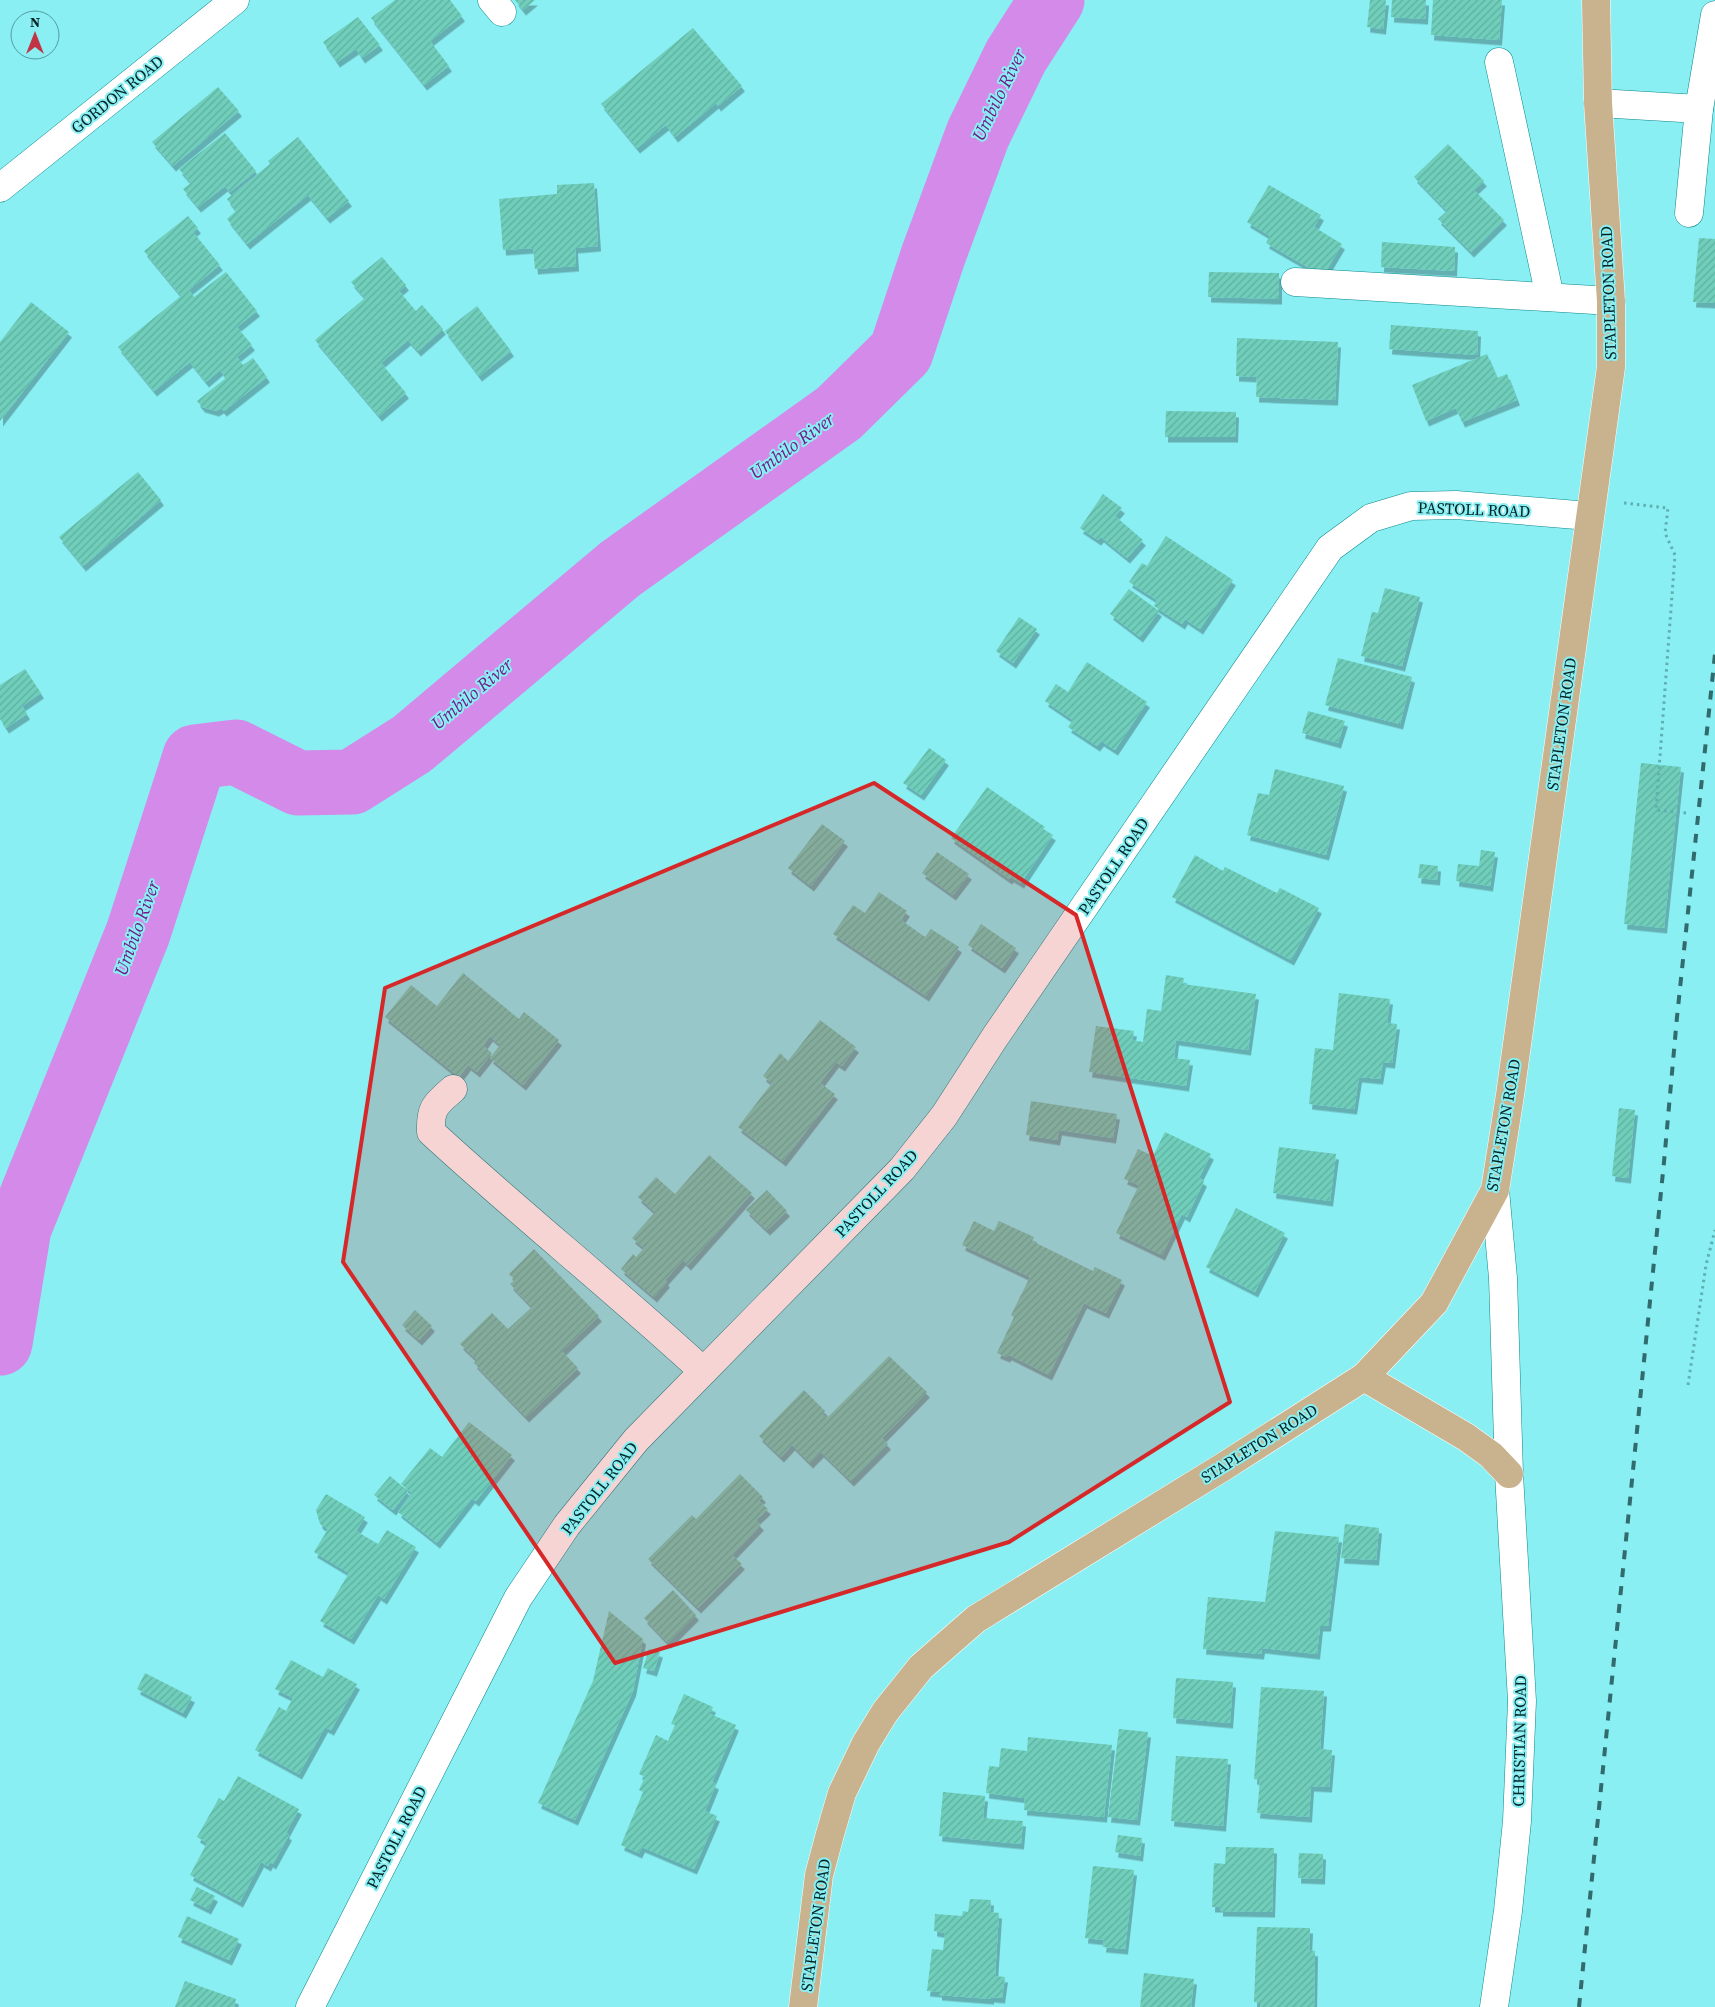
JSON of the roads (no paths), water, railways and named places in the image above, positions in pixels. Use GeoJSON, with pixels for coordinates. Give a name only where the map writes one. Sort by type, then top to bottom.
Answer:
{"type":"FeatureCollection","features":[{"type":"Feature","properties":{"kind":"main road","name":"STAPLETON ROAD"},"geometry":{"type":"LineString","coordinates":[[804,2007],[819,1875],[842,1793],[866,1743],[885,1712],[921,1667],[976,1619],[1223,1467],[1364,1376],[1434,1303],[1494,1190],[1511,1085],[1611,367],[1611,301],[1598,103],[1596,0]]}},
{"type":"Feature","properties":{"kind":"main road"},"geometry":{"type":"LineString","coordinates":[[1364,1376],[1466,1437],[1491,1455],[1509,1474]]}},
{"type":"Feature","properties":{"kind":"street","name":"GORDON ROAD"},"geometry":{"type":"LineString","coordinates":[[0,188],[234,0]]}},
{"type":"Feature","properties":{"kind":"street"},"geometry":{"type":"LineString","coordinates":[[1689,213],[1699,109],[1715,14]]}},
{"type":"Feature","properties":{"kind":"street"},"geometry":{"type":"LineString","coordinates":[[1499,62],[1550,297]]}},
{"type":"Feature","properties":{"kind":"street"},"geometry":{"type":"LineString","coordinates":[[1598,103],[1699,109]]}},
{"type":"Feature","properties":{"kind":"street"},"geometry":{"type":"LineString","coordinates":[[1295,282],[1611,301]]}},
{"type":"Feature","properties":{"kind":"street","name":"PASTOLL ROAD"},"geometry":{"type":"LineString","coordinates":[[310,2007],[518,1598],[567,1525],[636,1440],[902,1169],[944,1116],[1001,1029],[1330,548],[1371,518],[1411,506],[1591,508]]}},
{"type":"Feature","properties":{"kind":"street"},"geometry":{"type":"LineString","coordinates":[[453,1089],[434,1106],[430,1117],[431,1132],[483,1180],[652,1324],[703,1371]]}},
{"type":"Feature","properties":{"kind":"street","name":"CHRISTIAN ROAD"},"geometry":{"type":"LineString","coordinates":[[1494,1190],[1503,1278],[1509,1474],[1522,1701],[1517,1822],[1508,1911],[1494,2007]]}},
{"type":"Feature","properties":{"kind":"waterway","name":"Umbilo River"},"geometry":{"type":"LineString","coordinates":[[0,1343],[19,1228],[138,933],[195,757],[236,752],[298,783],[352,782],[412,744],[620,569],[839,413],[901,352],[933,256],[978,134],[1016,56],[1052,0]]}},
{"type":"Feature","properties":{"kind":"railway"},"geometry":{"type":"LineString","coordinates":[[1579,2007],[1677,1017],[1715,654]]}}]}
